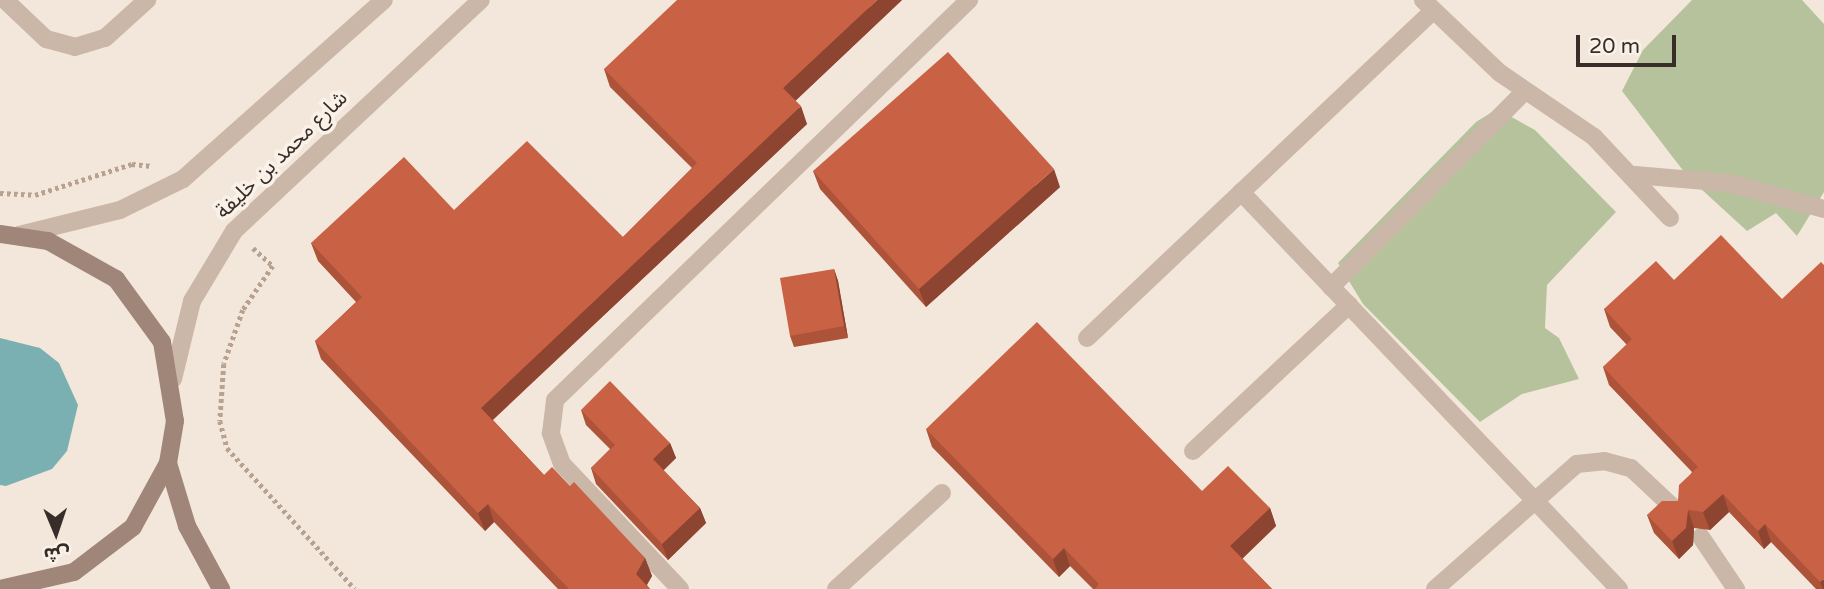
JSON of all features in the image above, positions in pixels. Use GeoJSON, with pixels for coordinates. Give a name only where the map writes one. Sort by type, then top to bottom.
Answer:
{"type":"FeatureCollection","features":[{"type":"Feature","properties":{"kind":"main road"},"geometry":{"type":"LineString","coordinates":[[0,234],[19,235],[84,256],[116,279],[143,308],[173,379],[168,463],[154,497],[105,553],[44,587],[0,589]]}},
{"type":"Feature","properties":{"kind":"main road"},"geometry":{"type":"LineString","coordinates":[[168,463],[187,526],[221,589]]}},
{"type":"Feature","properties":{"kind":"street"},"geometry":{"type":"LineString","coordinates":[[5,0],[46,39],[75,47],[105,38],[147,0]]}},
{"type":"Feature","properties":{"kind":"street","name":"شارع محمد بن خليفة"},"geometry":{"type":"LineString","coordinates":[[19,235],[120,210],[183,180],[384,0]]}},
{"type":"Feature","properties":{"kind":"street","name":"شارع محمد بن خليفة"},"geometry":{"type":"LineString","coordinates":[[173,379],[192,300],[234,231],[481,0]]}},
{"type":"Feature","properties":{"kind":"street"},"geometry":{"type":"LineString","coordinates":[[680,589],[562,464],[551,433],[555,400],[970,0]]}},
{"type":"Feature","properties":{"kind":"street"},"geometry":{"type":"LineString","coordinates":[[1087,338],[1241,192],[1428,5],[1525,91],[1583,128],[1635,175],[1670,218]]}},
{"type":"Feature","properties":{"kind":"street"},"geometry":{"type":"LineString","coordinates":[[1331,287],[1525,91]]}},
{"type":"Feature","properties":{"kind":"street"},"geometry":{"type":"LineString","coordinates":[[1635,175],[1729,183],[1824,209]]}},
{"type":"Feature","properties":{"kind":"street"},"geometry":{"type":"LineString","coordinates":[[1241,192],[1619,589]]}},
{"type":"Feature","properties":{"kind":"street"},"geometry":{"type":"LineString","coordinates":[[1193,451],[1349,305]]}},
{"type":"Feature","properties":{"kind":"street"},"geometry":{"type":"LineString","coordinates":[[1435,589],[1564,471],[1604,461],[1643,476],[1677,511]]}},
{"type":"Feature","properties":{"kind":"street"},"geometry":{"type":"LineString","coordinates":[[836,589],[942,493]]}},
{"type":"Feature","properties":{"kind":"street"},"geometry":{"type":"LineString","coordinates":[[1701,537],[1736,589]]}},
{"type":"Feature","properties":{"kind":"path"},"geometry":{"type":"LineString","coordinates":[[0,193],[35,195],[132,164],[163,167],[183,180]]}},
{"type":"Feature","properties":{"kind":"path"},"geometry":{"type":"LineString","coordinates":[[234,231],[273,266],[243,310],[224,364],[220,421],[227,448],[355,589]]}},
{"type":"Feature","properties":{"kind":"green space"},"geometry":{"type":"Polygon","coordinates":[[[1692,0],[1802,0],[1824,24],[1824,192],[1797,236],[1776,213],[1747,231],[1688,177],[1622,91],[1643,50],[1692,0]]]}},
{"type":"Feature","properties":{"kind":"green space"},"geometry":{"type":"Polygon","coordinates":[[[1497,109],[1535,130],[1616,212],[1547,285],[1545,328],[1559,338],[1579,379],[1522,394],[1480,422],[1363,304],[1338,263],[1476,122],[1497,109]]]}},
{"type":"Feature","properties":{"kind":"water"},"geometry":{"type":"Polygon","coordinates":[[[0,338],[40,348],[59,363],[78,405],[67,451],[52,469],[6,486],[0,485],[0,338]]]}},
{"type":"Feature","properties":{"kind":"building"},"geometry":{"type":"Polygon","coordinates":[[[677,0],[877,0],[783,88],[801,106],[481,408],[544,475],[552,467],[570,486],[574,482],[645,558],[636,574],[650,589],[569,589],[488,504],[478,513],[315,341],[362,297],[311,243],[404,157],[454,210],[527,141],[623,237],[697,163],[604,69],[677,0]]]}},
{"type":"Feature","properties":{"kind":"building"},"geometry":{"type":"Polygon","coordinates":[[[948,52],[1054,169],[919,289],[813,171],[948,52]]]}},
{"type":"Feature","properties":{"kind":"building"},"geometry":{"type":"Polygon","coordinates":[[[1721,235],[1782,299],[1821,262],[1824,265],[1824,579],[1820,582],[1765,524],[1758,531],[1723,494],[1703,512],[1688,510],[1686,528],[1672,541],[1647,515],[1662,501],[1678,501],[1679,485],[1698,467],[1603,367],[1632,339],[1604,309],[1656,261],[1674,280],[1721,235]]]}},
{"type":"Feature","properties":{"kind":"building"},"geometry":{"type":"Polygon","coordinates":[[[834,269],[844,326],[790,336],[780,278],[834,269]]]}},
{"type":"Feature","properties":{"kind":"building"},"geometry":{"type":"Polygon","coordinates":[[[1037,322],[1202,491],[1228,466],[1270,508],[1230,546],[1272,589],[1095,589],[1099,584],[1064,548],[1053,559],[926,429],[1037,322]]]}},
{"type":"Feature","properties":{"kind":"building"},"geometry":{"type":"Polygon","coordinates":[[[610,381],[670,443],[653,459],[700,508],[662,544],[591,468],[615,445],[581,410],[610,381]]]}}]}
